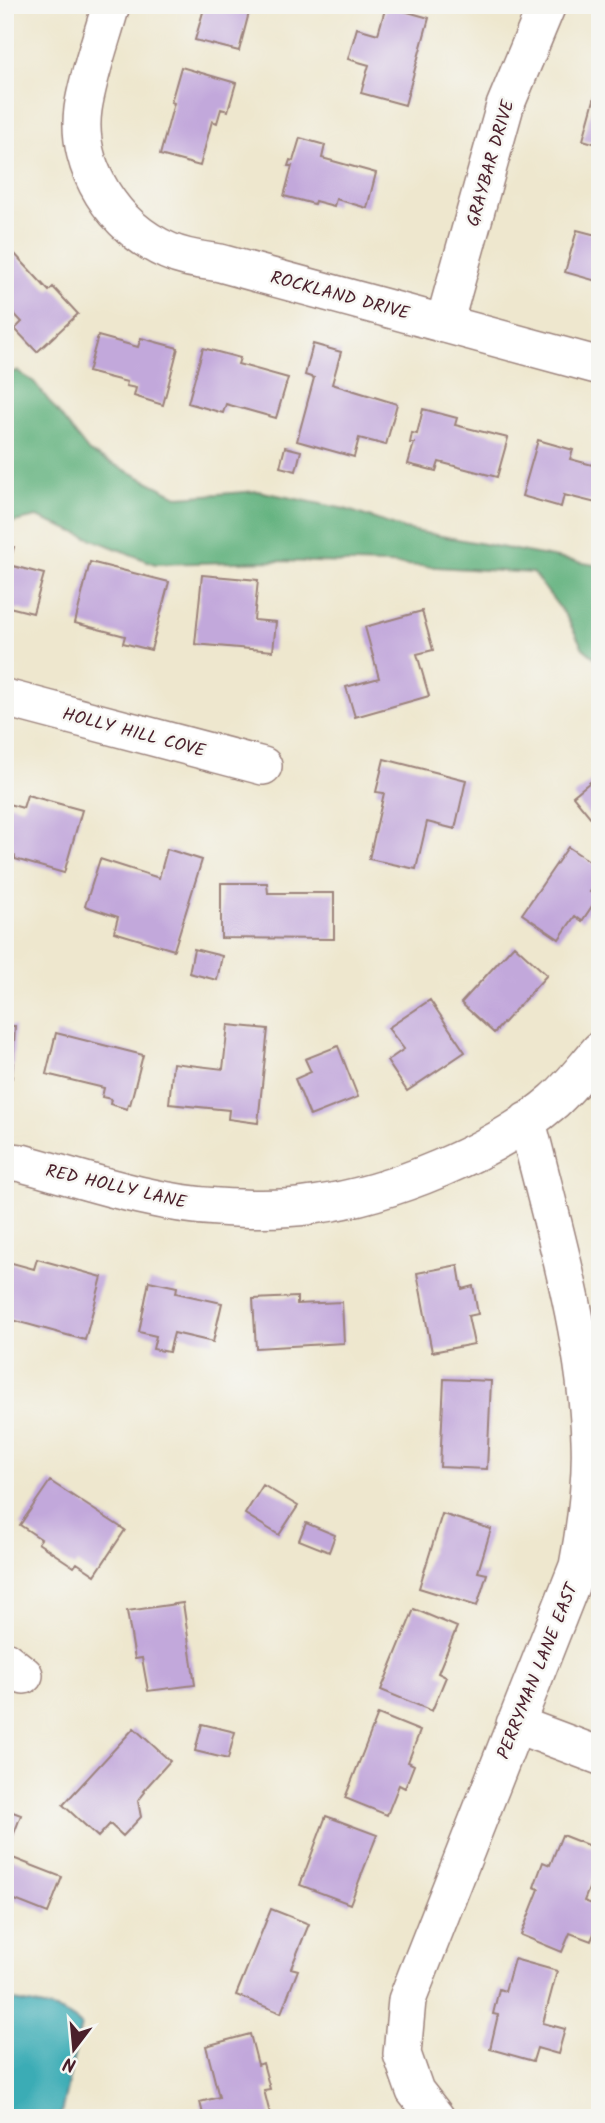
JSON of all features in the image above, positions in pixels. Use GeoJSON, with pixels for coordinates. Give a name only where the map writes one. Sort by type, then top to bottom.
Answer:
{"type":"FeatureCollection","features":[{"type":"Feature","properties":{"kind":"street","name":"ROCKLAND DRIVE"},"geometry":{"type":"LineString","coordinates":[[111,5],[83,108],[84,150],[101,191],[118,216],[141,235],[185,258],[220,263],[600,366]]}},
{"type":"Feature","properties":{"kind":"street","name":"GRAYBAR DRIVE"},"geometry":{"type":"LineString","coordinates":[[444,324],[505,106],[547,5]]}},
{"type":"Feature","properties":{"kind":"street","name":"HOLLY HILL COVE"},"geometry":{"type":"LineString","coordinates":[[5,698],[263,766]]}},
{"type":"Feature","properties":{"kind":"street","name":"RED HOLLY LANE"},"geometry":{"type":"LineString","coordinates":[[5,1161],[22,1163],[144,1196],[216,1207],[288,1208],[352,1198],[424,1175],[491,1143],[555,1100],[600,1050]]}},
{"type":"Feature","properties":{"kind":"street","name":"PERRYMAN LANE EAST"},"geometry":{"type":"LineString","coordinates":[[436,2118],[415,2091],[402,2054],[407,2000],[578,1566],[586,1524],[590,1439],[589,1331],[527,1121]]}},
{"type":"Feature","properties":{"kind":"street"},"geometry":{"type":"LineString","coordinates":[[515,1724],[600,1756]]}},
{"type":"Feature","properties":{"kind":"green space"},"geometry":{"type":"Polygon","coordinates":[[[17,371],[34,382],[89,452],[179,497],[258,491],[345,509],[404,529],[600,566],[600,662],[583,648],[566,616],[533,573],[388,564],[278,561],[155,564],[37,517],[5,524],[5,374],[17,371]]]}},
{"type":"Feature","properties":{"kind":"water"},"geometry":{"type":"Polygon","coordinates":[[[5,1999],[55,2010],[81,2025],[60,2118],[5,2118],[5,1999]]]}},
{"type":"Feature","properties":{"kind":"building"},"geometry":{"type":"Polygon","coordinates":[[[205,5],[251,5],[239,51],[195,40],[205,5]]]}},
{"type":"Feature","properties":{"kind":"building"},"geometry":{"type":"Polygon","coordinates":[[[386,6],[429,18],[405,105],[361,93],[369,65],[348,59],[357,28],[378,34],[386,6]]]}},
{"type":"Feature","properties":{"kind":"building"},"geometry":{"type":"Polygon","coordinates":[[[181,67],[236,83],[228,111],[221,109],[217,123],[212,121],[200,166],[160,155],[181,67]]]}},
{"type":"Feature","properties":{"kind":"building"},"geometry":{"type":"Polygon","coordinates":[[[595,96],[600,98],[600,145],[583,140],[595,96]]]}},
{"type":"Feature","properties":{"kind":"building"},"geometry":{"type":"Polygon","coordinates":[[[300,138],[325,145],[322,158],[376,173],[367,208],[336,199],[334,206],[284,196],[292,166],[288,166],[290,160],[293,161],[300,138]]]}},
{"type":"Feature","properties":{"kind":"building"},"geometry":{"type":"Polygon","coordinates":[[[577,230],[600,236],[600,282],[565,272],[577,230]]]}},
{"type":"Feature","properties":{"kind":"building"},"geometry":{"type":"Polygon","coordinates":[[[13,252],[49,291],[53,287],[78,314],[37,352],[15,329],[22,322],[5,304],[5,259],[13,252]]]}},
{"type":"Feature","properties":{"kind":"building"},"geometry":{"type":"Polygon","coordinates":[[[98,336],[138,347],[141,338],[178,348],[163,405],[134,396],[136,388],[126,386],[127,382],[88,372],[98,336]]]}},
{"type":"Feature","properties":{"kind":"building"},"geometry":{"type":"Polygon","coordinates":[[[313,344],[341,352],[332,384],[397,404],[386,445],[359,438],[354,457],[297,441],[314,378],[305,375],[313,344]]]}},
{"type":"Feature","properties":{"kind":"building"},"geometry":{"type":"Polygon","coordinates":[[[203,348],[240,358],[238,364],[288,378],[276,418],[226,404],[223,413],[188,403],[203,348]]]}},
{"type":"Feature","properties":{"kind":"building"},"geometry":{"type":"Polygon","coordinates":[[[423,409],[457,418],[455,425],[508,438],[497,477],[439,462],[436,471],[408,464],[414,443],[410,443],[412,433],[417,434],[423,409]]]}},
{"type":"Feature","properties":{"kind":"building"},"geometry":{"type":"Polygon","coordinates":[[[538,440],[573,450],[570,459],[600,467],[600,504],[564,495],[561,507],[522,496],[538,440]]]}},
{"type":"Feature","properties":{"kind":"building"},"geometry":{"type":"Polygon","coordinates":[[[285,447],[301,451],[296,471],[280,467],[285,447]]]}},
{"type":"Feature","properties":{"kind":"building"},"geometry":{"type":"Polygon","coordinates":[[[5,545],[14,547],[9,565],[44,574],[33,613],[5,606],[5,545]]]}},
{"type":"Feature","properties":{"kind":"building"},"geometry":{"type":"Polygon","coordinates":[[[90,562],[169,582],[151,650],[123,643],[125,636],[75,623],[90,562]]]}},
{"type":"Feature","properties":{"kind":"building"},"geometry":{"type":"Polygon","coordinates":[[[202,575],[258,580],[254,620],[276,622],[273,651],[195,644],[202,575]]]}},
{"type":"Feature","properties":{"kind":"building"},"geometry":{"type":"Polygon","coordinates":[[[422,611],[433,650],[417,654],[429,696],[355,717],[346,687],[379,678],[365,627],[422,611]]]}},
{"type":"Feature","properties":{"kind":"building"},"geometry":{"type":"Polygon","coordinates":[[[384,759],[466,780],[455,829],[427,822],[416,869],[369,859],[384,793],[376,792],[384,759]]]}},
{"type":"Feature","properties":{"kind":"building"},"geometry":{"type":"Polygon","coordinates":[[[600,774],[600,829],[573,796],[600,774]]]}},
{"type":"Feature","properties":{"kind":"building"},"geometry":{"type":"Polygon","coordinates":[[[27,795],[82,810],[64,873],[5,854],[5,803],[23,808],[27,795]]]}},
{"type":"Feature","properties":{"kind":"building"},"geometry":{"type":"Polygon","coordinates":[[[568,847],[600,868],[600,878],[590,892],[598,897],[582,921],[575,916],[559,939],[522,914],[568,847]]]}},
{"type":"Feature","properties":{"kind":"building"},"geometry":{"type":"Polygon","coordinates":[[[167,849],[202,860],[174,950],[114,932],[118,917],[85,906],[100,859],[159,878],[167,849]]]}},
{"type":"Feature","properties":{"kind":"building"},"geometry":{"type":"Polygon","coordinates":[[[221,883],[267,883],[268,893],[334,893],[334,939],[221,938],[221,883]]]}},
{"type":"Feature","properties":{"kind":"building"},"geometry":{"type":"Polygon","coordinates":[[[514,945],[547,975],[494,1033],[461,1003],[514,945]]]}},
{"type":"Feature","properties":{"kind":"building"},"geometry":{"type":"Polygon","coordinates":[[[194,949],[222,956],[217,980],[189,973],[194,949]]]}},
{"type":"Feature","properties":{"kind":"building"},"geometry":{"type":"Polygon","coordinates":[[[430,1000],[465,1052],[407,1091],[387,1061],[404,1049],[388,1028],[430,1000]]]}},
{"type":"Feature","properties":{"kind":"building"},"geometry":{"type":"Polygon","coordinates":[[[228,1025],[268,1029],[258,1123],[228,1119],[229,1110],[169,1104],[173,1063],[223,1069],[228,1025]]]}},
{"type":"Feature","properties":{"kind":"building"},"geometry":{"type":"Polygon","coordinates":[[[5,1026],[15,1026],[12,1078],[5,1078],[5,1026]]]}},
{"type":"Feature","properties":{"kind":"building"},"geometry":{"type":"Polygon","coordinates":[[[56,1033],[143,1055],[127,1109],[110,1104],[111,1099],[102,1097],[104,1088],[46,1074],[56,1033]]]}},
{"type":"Feature","properties":{"kind":"building"},"geometry":{"type":"Polygon","coordinates":[[[338,1046],[358,1097],[310,1116],[295,1079],[311,1072],[305,1059],[338,1046]]]}},
{"type":"Feature","properties":{"kind":"building"},"geometry":{"type":"Polygon","coordinates":[[[37,1259],[102,1277],[85,1340],[5,1318],[5,1261],[34,1269],[37,1259]]]}},
{"type":"Feature","properties":{"kind":"building"},"geometry":{"type":"Polygon","coordinates":[[[458,1265],[462,1289],[473,1286],[478,1314],[468,1316],[474,1344],[432,1352],[417,1273],[458,1265]]]}},
{"type":"Feature","properties":{"kind":"building"},"geometry":{"type":"Polygon","coordinates":[[[149,1281],[177,1287],[176,1293],[222,1303],[213,1342],[174,1333],[169,1352],[153,1349],[156,1336],[139,1332],[149,1281]]]}},
{"type":"Feature","properties":{"kind":"building"},"geometry":{"type":"Polygon","coordinates":[[[297,1297],[297,1304],[342,1302],[344,1343],[256,1348],[253,1299],[297,1297]]]}},
{"type":"Feature","properties":{"kind":"building"},"geometry":{"type":"Polygon","coordinates":[[[444,1379],[491,1381],[487,1469],[440,1467],[444,1379]]]}},
{"type":"Feature","properties":{"kind":"building"},"geometry":{"type":"Polygon","coordinates":[[[50,1481],[125,1530],[95,1575],[77,1563],[74,1567],[38,1543],[41,1539],[20,1525],[50,1481]]]}},
{"type":"Feature","properties":{"kind":"building"},"geometry":{"type":"Polygon","coordinates":[[[263,1485],[298,1506],[279,1535],[245,1514],[263,1485]]]}},
{"type":"Feature","properties":{"kind":"building"},"geometry":{"type":"Polygon","coordinates":[[[442,1514],[491,1529],[478,1572],[487,1574],[477,1606],[419,1588],[442,1514]]]}},
{"type":"Feature","properties":{"kind":"building"},"geometry":{"type":"Polygon","coordinates":[[[306,1523],[335,1535],[329,1552],[299,1540],[306,1523]]]}},
{"type":"Feature","properties":{"kind":"building"},"geometry":{"type":"Polygon","coordinates":[[[183,1603],[195,1685],[148,1691],[142,1658],[135,1659],[127,1611],[183,1603]]]}},
{"type":"Feature","properties":{"kind":"building"},"geometry":{"type":"Polygon","coordinates":[[[414,1609],[457,1627],[438,1673],[446,1677],[432,1711],[381,1690],[414,1609]]]}},
{"type":"Feature","properties":{"kind":"building"},"geometry":{"type":"Polygon","coordinates":[[[378,1714],[420,1731],[408,1762],[414,1765],[405,1788],[399,1785],[387,1815],[345,1798],[378,1714]]]}},
{"type":"Feature","properties":{"kind":"building"},"geometry":{"type":"Polygon","coordinates":[[[202,1724],[235,1732],[228,1759],[195,1751],[202,1724]]]}},
{"type":"Feature","properties":{"kind":"building"},"geometry":{"type":"Polygon","coordinates":[[[134,1728],[170,1761],[143,1791],[145,1792],[138,1801],[141,1817],[123,1836],[110,1824],[98,1837],[63,1805],[134,1728]]]}},
{"type":"Feature","properties":{"kind":"building"},"geometry":{"type":"Polygon","coordinates":[[[5,1809],[21,1815],[8,1849],[5,1848],[5,1809]]]}},
{"type":"Feature","properties":{"kind":"building"},"geometry":{"type":"Polygon","coordinates":[[[326,1816],[377,1835],[350,1904],[300,1885],[326,1816]]]}},
{"type":"Feature","properties":{"kind":"building"},"geometry":{"type":"Polygon","coordinates":[[[562,1835],[600,1850],[600,1861],[584,1901],[600,1907],[600,1919],[591,1941],[570,1933],[562,1952],[521,1935],[539,1889],[534,1887],[543,1862],[550,1865],[562,1835]]]}},
{"type":"Feature","properties":{"kind":"building"},"geometry":{"type":"Polygon","coordinates":[[[5,1855],[62,1877],[48,1913],[5,1896],[5,1855]]]}},
{"type":"Feature","properties":{"kind":"building"},"geometry":{"type":"Polygon","coordinates":[[[271,1909],[309,1924],[291,1968],[298,1970],[281,2013],[236,1995],[271,1909]]]}},
{"type":"Feature","properties":{"kind":"building"},"geometry":{"type":"Polygon","coordinates":[[[514,1959],[557,1971],[543,2023],[565,2029],[558,2054],[537,2048],[533,2061],[490,2049],[498,2015],[493,2014],[499,1989],[505,1991],[514,1959]]]}},
{"type":"Feature","properties":{"kind":"building"},"geometry":{"type":"Polygon","coordinates":[[[250,2034],[258,2065],[263,2063],[270,2089],[264,2090],[271,2118],[204,2118],[200,2102],[219,2097],[206,2046],[250,2034]]]}}]}
